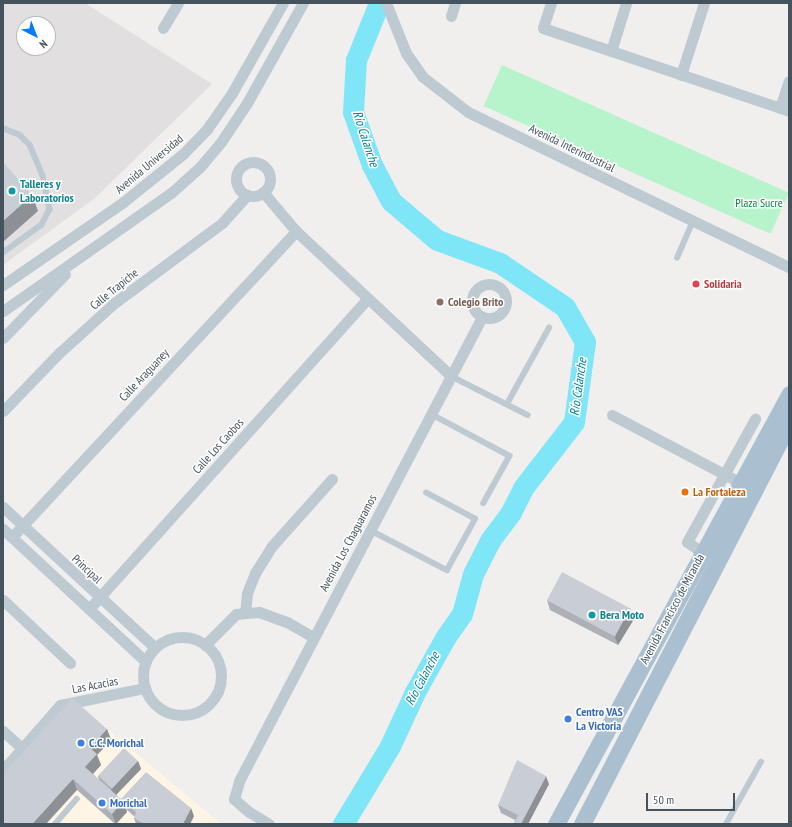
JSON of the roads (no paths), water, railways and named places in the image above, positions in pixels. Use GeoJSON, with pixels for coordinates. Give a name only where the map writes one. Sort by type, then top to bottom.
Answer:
{"type":"FeatureCollection","features":[{"type":"Feature","properties":{"kind":"main road","name":"Avenida Francisco de Miranda"},"geometry":{"type":"LineString","coordinates":[[561,822],[789,394]]}},
{"type":"Feature","properties":{"kind":"main road","name":"Avenida Francisco de Miranda"},"geometry":{"type":"LineString","coordinates":[[582,824],[789,423]]}},
{"type":"Feature","properties":{"kind":"street"},"geometry":{"type":"LineString","coordinates":[[163,28],[178,3]]}},
{"type":"Feature","properties":{"kind":"street","name":"Avenida Universidad"},"geometry":{"type":"LineString","coordinates":[[3,285],[122,203],[183,154],[207,129],[232,94],[282,3]]}},
{"type":"Feature","properties":{"kind":"street"},"geometry":{"type":"LineString","coordinates":[[3,311],[171,193],[222,142],[247,102],[303,3]]}},
{"type":"Feature","properties":{"kind":"street"},"geometry":{"type":"LineString","coordinates":[[451,16],[455,3]]}},
{"type":"Feature","properties":{"kind":"street"},"geometry":{"type":"LineString","coordinates":[[551,3],[543,28],[784,110],[789,81]]}},
{"type":"Feature","properties":{"kind":"street"},"geometry":{"type":"LineString","coordinates":[[611,51],[626,3]]}},
{"type":"Feature","properties":{"kind":"street"},"geometry":{"type":"LineString","coordinates":[[681,75],[704,3]]}},
{"type":"Feature","properties":{"kind":"street","name":"Avenida Interindustrial"},"geometry":{"type":"LineString","coordinates":[[385,4],[406,53],[423,77],[468,112],[789,267]]}},
{"type":"Feature","properties":{"kind":"street"},"geometry":{"type":"LineString","coordinates":[[249,163],[259,163],[268,171],[269,182],[263,192],[258,195],[247,195],[239,189],[236,178],[240,169],[249,163]]}},
{"type":"Feature","properties":{"kind":"street"},"geometry":{"type":"LineString","coordinates":[[263,192],[296,231],[451,376]]}},
{"type":"Feature","properties":{"kind":"street","name":"Calle Trapiche"},"geometry":{"type":"LineString","coordinates":[[3,411],[60,353],[113,304],[222,223],[247,195]]}},
{"type":"Feature","properties":{"kind":"street","name":"Calle Araguaney"},"geometry":{"type":"LineString","coordinates":[[6,533],[22,526],[296,231]]}},
{"type":"Feature","properties":{"kind":"street"},"geometry":{"type":"LineString","coordinates":[[3,338],[83,255]]}},
{"type":"Feature","properties":{"kind":"street","name":"Calle Los Caobos"},"geometry":{"type":"LineString","coordinates":[[89,609],[367,299]]}},
{"type":"Feature","properties":{"kind":"street","name":"Avenida Los Chaguaramos"},"geometry":{"type":"LineString","coordinates":[[269,824],[249,812],[234,799],[239,781],[313,637],[482,317]]}},
{"type":"Feature","properties":{"kind":"street"},"geometry":{"type":"LineString","coordinates":[[612,415],[741,483]]}},
{"type":"Feature","properties":{"kind":"street"},"geometry":{"type":"LineString","coordinates":[[703,553],[687,542],[755,419]]}},
{"type":"Feature","properties":{"kind":"street"},"geometry":{"type":"LineString","coordinates":[[245,613],[247,593],[255,572],[272,546],[332,479]]}},
{"type":"Feature","properties":{"kind":"street","name":"Principal"},"geometry":{"type":"LineString","coordinates":[[3,507],[99,598],[155,648]]}},
{"type":"Feature","properties":{"kind":"street"},"geometry":{"type":"LineString","coordinates":[[6,533],[146,662]]}},
{"type":"Feature","properties":{"kind":"street"},"geometry":{"type":"LineString","coordinates":[[3,600],[70,663]]}},
{"type":"Feature","properties":{"kind":"street"},"geometry":{"type":"LineString","coordinates":[[205,645],[236,614],[245,613],[259,612],[272,616],[313,637]]}},
{"type":"Feature","properties":{"kind":"street"},"geometry":{"type":"LineString","coordinates":[[180,637],[193,639],[205,645],[214,654],[220,666],[221,680],[217,693],[210,704],[199,711],[186,715],[167,712],[151,700],[145,688],[143,675],[146,662],[155,648],[166,640],[180,637]]}},
{"type":"Feature","properties":{"kind":"street","name":"Las Acacias"},"geometry":{"type":"LineString","coordinates":[[3,770],[60,705],[145,688]]}},
{"type":"Feature","properties":{"kind":"street"},"geometry":{"type":"LineString","coordinates":[[3,731],[22,748]]}},
{"type":"Feature","properties":{"kind":"lane"},"geometry":{"type":"LineString","coordinates":[[3,128],[20,135],[30,145],[43,176],[50,209],[42,225],[3,253]]}},
{"type":"Feature","properties":{"kind":"lane"},"geometry":{"type":"LineString","coordinates":[[677,258],[693,221]]}},
{"type":"Feature","properties":{"kind":"lane"},"geometry":{"type":"LineString","coordinates":[[507,404],[548,328]]}},
{"type":"Feature","properties":{"kind":"lane"},"geometry":{"type":"LineString","coordinates":[[451,376],[528,415]]}},
{"type":"Feature","properties":{"kind":"lane"},"geometry":{"type":"LineString","coordinates":[[431,414],[510,456],[484,503]]}},
{"type":"Feature","properties":{"kind":"lane"},"geometry":{"type":"LineString","coordinates":[[370,530],[447,570],[475,520],[426,493]]}},
{"type":"Feature","properties":{"kind":"lane"},"geometry":{"type":"LineString","coordinates":[[726,824],[761,762]]}},
{"type":"Feature","properties":{"kind":"lane"},"geometry":{"type":"LineString","coordinates":[[55,824],[77,800]]}},
{"type":"Feature","properties":{"kind":"waterway","name":"Río Calanche"},"geometry":{"type":"LineString","coordinates":[[343,824],[390,746],[415,692],[445,638],[462,614],[473,574],[491,539],[511,512],[523,488],[574,422],[585,342],[565,307],[500,263],[437,240],[391,201],[372,165],[353,112],[356,60],[379,3]]}},
{"type":"Feature","properties":{"kind":"place","name":"Talleres y Laboratorios"},"geometry":{"type":"Point","coordinates":[12,191]}},
{"type":"Feature","properties":{"kind":"place","name":"Solidaria"},"geometry":{"type":"Point","coordinates":[696,284]}},
{"type":"Feature","properties":{"kind":"place","name":"Colegio Brito"},"geometry":{"type":"Point","coordinates":[440,302]}},
{"type":"Feature","properties":{"kind":"place","name":"La Fortaleza"},"geometry":{"type":"Point","coordinates":[685,492]}},
{"type":"Feature","properties":{"kind":"place","name":"Bera Moto"},"geometry":{"type":"Point","coordinates":[592,615]}},
{"type":"Feature","properties":{"kind":"place","name":"Centro VAS La Victoria"},"geometry":{"type":"Point","coordinates":[568,719]}},
{"type":"Feature","properties":{"kind":"place","name":"C.C. Morichal"},"geometry":{"type":"Point","coordinates":[81,743]}},
{"type":"Feature","properties":{"kind":"place","name":"Morichal"},"geometry":{"type":"Point","coordinates":[102,803]}},
{"type":"Feature","properties":{"kind":"park label","name":"Plaza Sucre"},"geometry":{"type":"Point","coordinates":[759,203]}}]}
